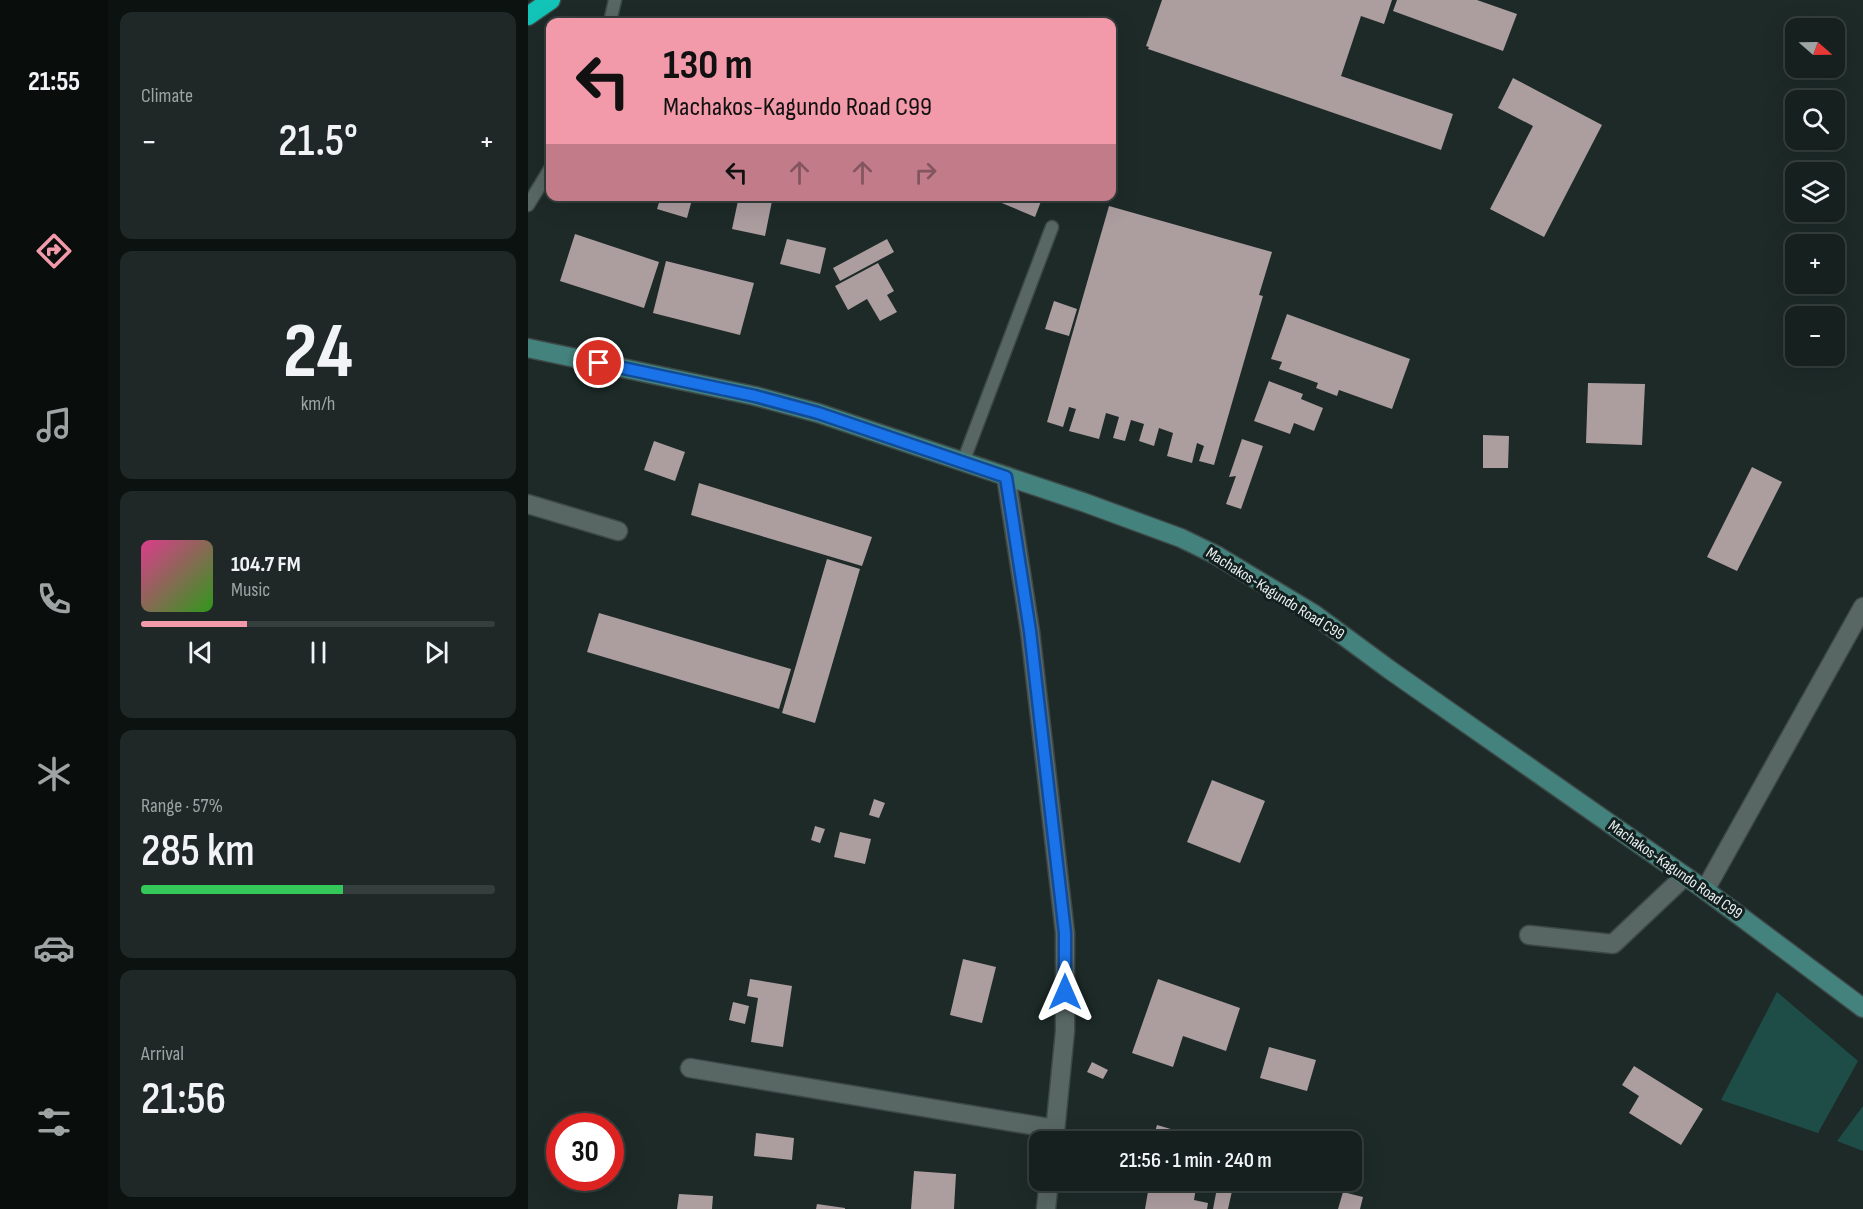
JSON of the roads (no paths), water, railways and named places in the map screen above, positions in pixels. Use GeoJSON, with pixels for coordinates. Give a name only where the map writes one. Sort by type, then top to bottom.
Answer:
{"type":"FeatureCollection","features":[{"type":"Feature","properties":{"kind":"highway"},"geometry":{"type":"LineString","coordinates":[[528,16],[551,0]]}},
{"type":"Feature","properties":{"kind":"main road","name":"Machakos-Kagundo Road C99"},"geometry":{"type":"LineString","coordinates":[[528,348],[766,399],[818,413],[1083,502],[1181,538],[1216,555],[1314,614],[1706,890],[1863,1008]]}},
{"type":"Feature","properties":{"kind":"street"},"geometry":{"type":"LineString","coordinates":[[1006,477],[1030,631],[1065,933],[1065,1031],[1054,1131]]}},
{"type":"Feature","properties":{"kind":"street"},"geometry":{"type":"LineString","coordinates":[[528,504],[618,531]]}},
{"type":"Feature","properties":{"kind":"street"},"geometry":{"type":"LineString","coordinates":[[1706,890],[1863,607]]}},
{"type":"Feature","properties":{"kind":"street"},"geometry":{"type":"LineString","coordinates":[[1529,935],[1613,944],[1685,876]]}},
{"type":"Feature","properties":{"kind":"street"},"geometry":{"type":"LineString","coordinates":[[690,1068],[1032,1131]]}},
{"type":"Feature","properties":{"kind":"street"},"geometry":{"type":"LineString","coordinates":[[1046,1209],[1048,1191]]}},
{"type":"Feature","properties":{"kind":"lane"},"geometry":{"type":"LineString","coordinates":[[611,18],[615,0]]}},
{"type":"Feature","properties":{"kind":"lane"},"geometry":{"type":"LineString","coordinates":[[528,206],[546,176]]}},
{"type":"Feature","properties":{"kind":"lane"},"geometry":{"type":"LineString","coordinates":[[963,462],[1052,227]]}}]}
